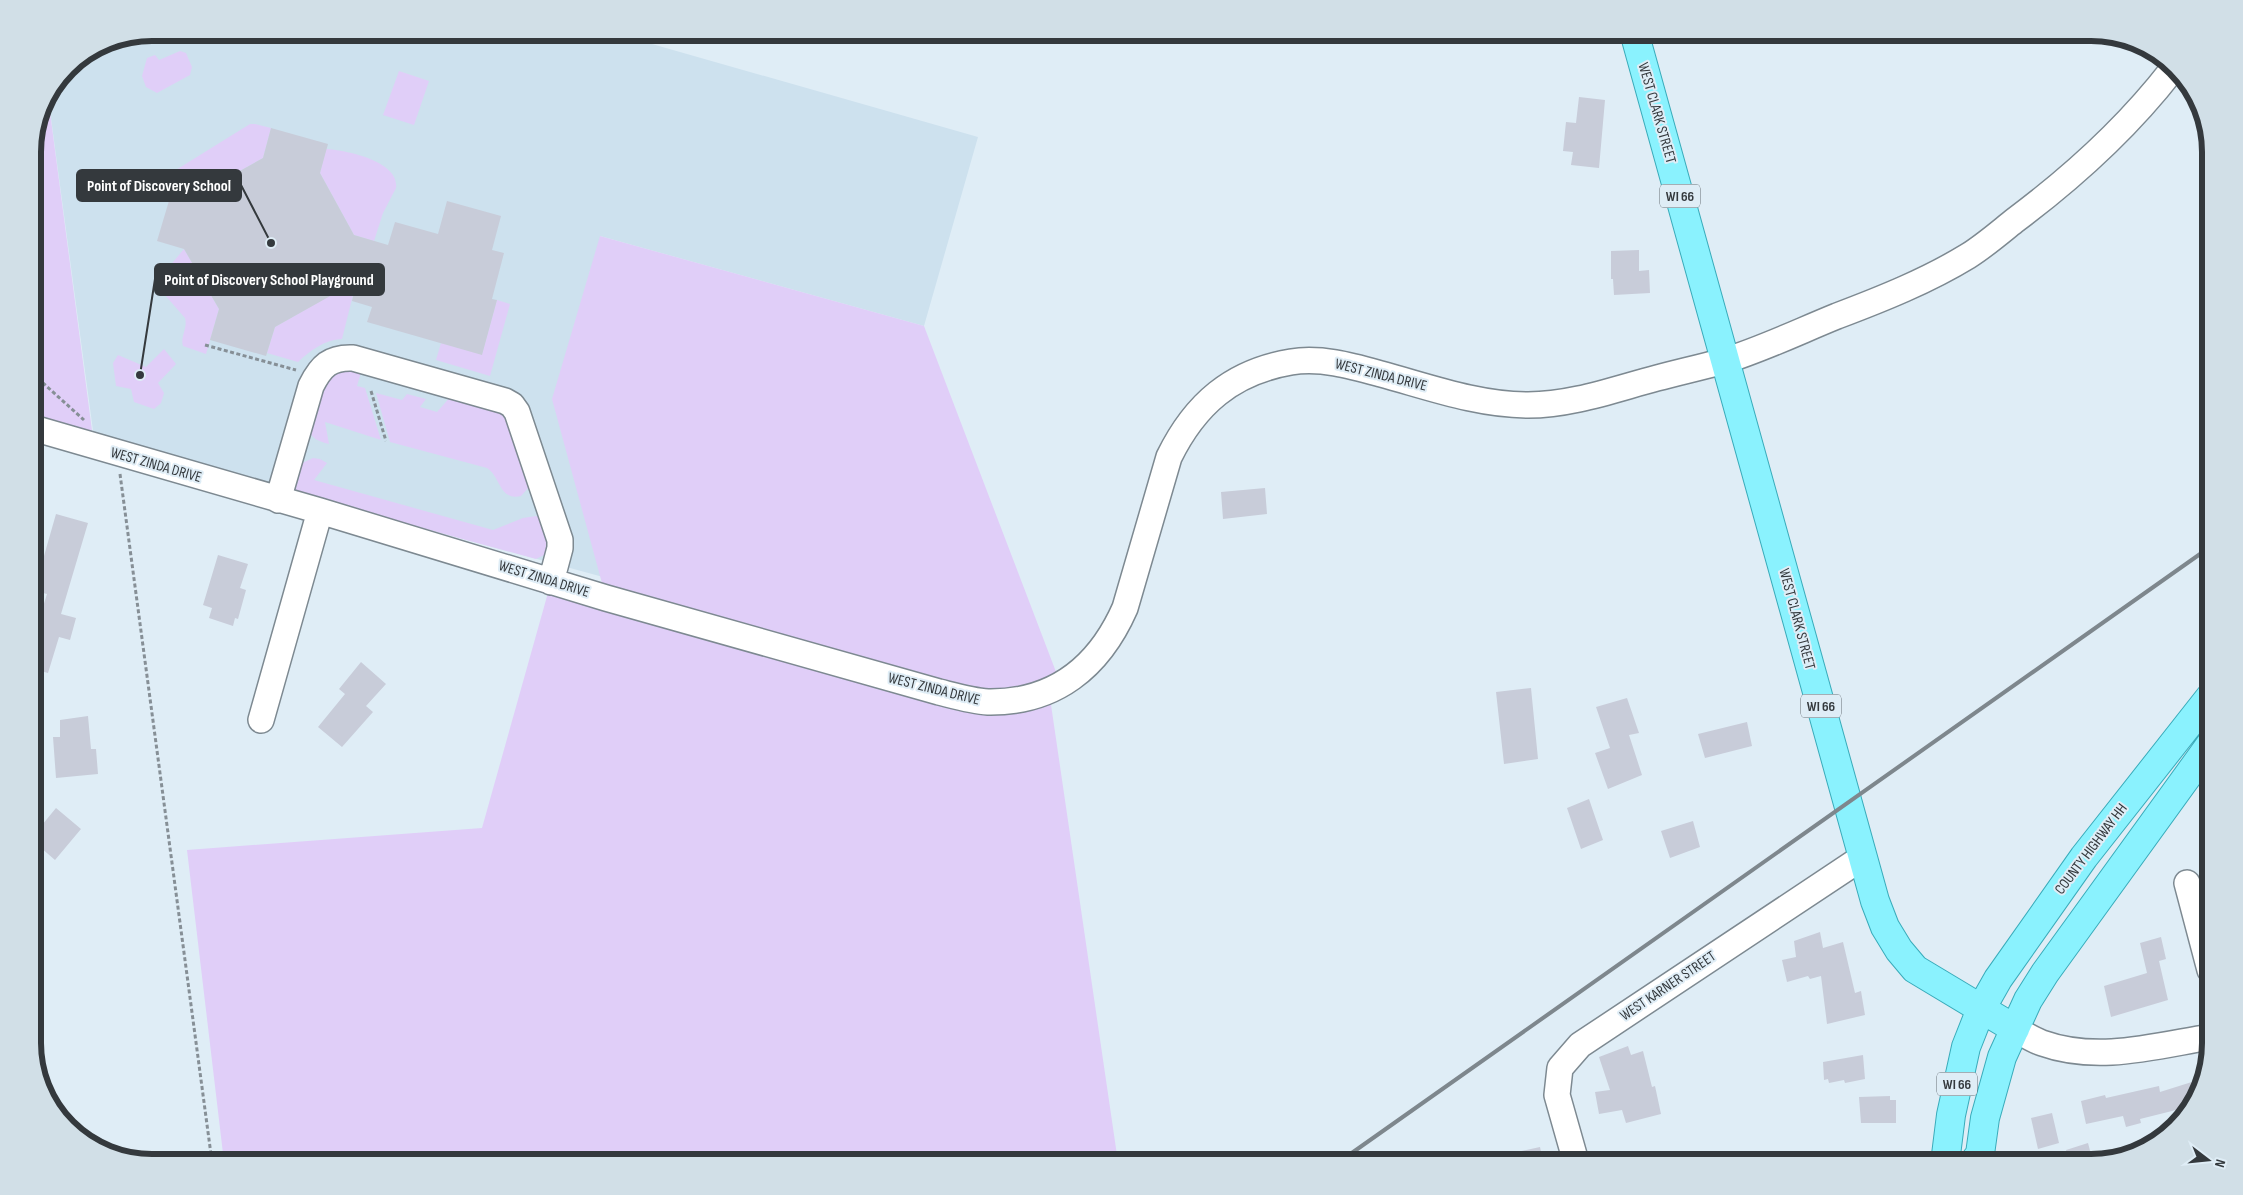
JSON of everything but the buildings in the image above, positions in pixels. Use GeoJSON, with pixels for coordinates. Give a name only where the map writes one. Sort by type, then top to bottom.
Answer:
{"type":"FeatureCollection","features":[{"type":"Feature","properties":{"kind":"main road","name":"WEST CLARK STREET"},"geometry":{"type":"LineString","coordinates":[[1637,41],[1875,901],[1886,927],[1899,950],[1916,970],[2015,1029]]}},
{"type":"Feature","properties":{"kind":"main road","name":"COUNTY HIGHWAY HH"},"geometry":{"type":"LineString","coordinates":[[1981,1009],[2013,955],[2084,857],[2202,707]]}},
{"type":"Feature","properties":{"kind":"main road"},"geometry":{"type":"LineString","coordinates":[[2015,1029],[2028,1000],[2045,973],[2202,756]]}},
{"type":"Feature","properties":{"kind":"main road","name":"WI 66"},"geometry":{"type":"LineString","coordinates":[[1946,1154],[1959,1074],[1966,1048],[1981,1009]]}},
{"type":"Feature","properties":{"kind":"main road","name":"WI 66"},"geometry":{"type":"LineString","coordinates":[[1980,1154],[1994,1082],[2002,1057],[2015,1029]]}},
{"type":"Feature","properties":{"kind":"street","name":"WEST ZINDA DRIVE"},"geometry":{"type":"LineString","coordinates":[[41,430],[320,511],[551,582],[939,692],[987,702],[1012,701],[1037,695],[1061,685],[1082,671],[1100,653],[1115,632],[1125,608],[1169,457],[1180,435],[1195,414],[1213,396],[1245,375],[1269,366],[1294,361],[1320,361],[1345,365],[1467,397],[1505,404],[1530,405],[1569,401],[1726,360],[1902,291],[1970,255],[2060,187],[2114,136],[2169,74]]}},
{"type":"Feature","properties":{"kind":"street"},"geometry":{"type":"LineString","coordinates":[[278,500],[311,386],[318,371],[329,362],[343,357],[353,358],[505,401],[512,405],[517,412],[560,540],[560,548],[551,582]]}},
{"type":"Feature","properties":{"kind":"street"},"geometry":{"type":"LineString","coordinates":[[261,720],[320,511]]}},
{"type":"Feature","properties":{"kind":"street","name":"WEST KARNER STREET"},"geometry":{"type":"LineString","coordinates":[[1574,1154],[1557,1095],[1560,1068],[1580,1045],[1863,857]]}},
{"type":"Feature","properties":{"kind":"street"},"geometry":{"type":"LineString","coordinates":[[2187,883],[2202,940]]}},
{"type":"Feature","properties":{"kind":"street"},"geometry":{"type":"LineString","coordinates":[[2015,1029],[2041,1043],[2098,1054],[2202,1037]]}},
{"type":"Feature","properties":{"kind":"path"},"geometry":{"type":"LineString","coordinates":[[205,345],[299,371]]}},
{"type":"Feature","properties":{"kind":"path"},"geometry":{"type":"LineString","coordinates":[[41,381],[81,415]]}},
{"type":"Feature","properties":{"kind":"path"},"geometry":{"type":"LineString","coordinates":[[371,391],[386,442]]}},
{"type":"Feature","properties":{"kind":"path"},"geometry":{"type":"LineString","coordinates":[[119,466],[211,1154]]}},
{"type":"Feature","properties":{"kind":"shaded area"},"geometry":{"type":"Polygon","coordinates":[[[145,41],[642,41],[978,137],[924,326],[600,236],[603,577],[94,438],[50,110],[56,97],[69,79],[85,64],[97,56],[124,45],[145,41]]]}},
{"type":"Feature","properties":{"kind":"shaded area"},"geometry":{"type":"Polygon","coordinates":[[[180,51],[186,53],[192,67],[190,75],[157,93],[146,87],[142,76],[147,58],[155,55],[159,60],[180,51]]]}},
{"type":"Feature","properties":{"kind":"shaded area"},"geometry":{"type":"Polygon","coordinates":[[[399,71],[429,81],[414,125],[383,115],[399,71]]]}},
{"type":"Feature","properties":{"kind":"shaded area"},"geometry":{"type":"Polygon","coordinates":[[[50,111],[93,438],[41,424],[41,145],[50,111]]]}},
{"type":"Feature","properties":{"kind":"shaded area"},"geometry":{"type":"Polygon","coordinates":[[[250,124],[271,128],[263,158],[202,192],[174,184],[173,188],[163,186],[167,176],[171,173],[250,124]]]}},
{"type":"Feature","properties":{"kind":"shaded area"},"geometry":{"type":"Polygon","coordinates":[[[326,149],[346,152],[370,159],[381,164],[395,179],[396,188],[383,213],[374,241],[354,235],[320,173],[326,149]]]}},
{"type":"Feature","properties":{"kind":"shaded area"},"geometry":{"type":"Polygon","coordinates":[[[600,236],[924,326],[1061,685],[1049,691],[1117,1154],[223,1154],[187,850],[482,828],[551,582],[606,598],[552,399],[600,236]]]}},
{"type":"Feature","properties":{"kind":"shaded area"},"geometry":{"type":"Polygon","coordinates":[[[184,249],[219,309],[206,354],[183,346],[185,318],[157,286],[158,280],[184,249]]]}},
{"type":"Feature","properties":{"kind":"shaded area"},"geometry":{"type":"Polygon","coordinates":[[[338,291],[353,295],[342,339],[329,341],[318,346],[298,362],[267,353],[275,327],[338,291]]]}},
{"type":"Feature","properties":{"kind":"shaded area"},"geometry":{"type":"Polygon","coordinates":[[[497,300],[510,304],[490,376],[436,360],[441,343],[482,354],[497,300]]]}},
{"type":"Feature","properties":{"kind":"shaded area"},"geometry":{"type":"Polygon","coordinates":[[[164,349],[176,364],[158,383],[164,393],[161,403],[154,409],[134,402],[131,389],[116,386],[113,363],[118,355],[146,367],[164,349]]]}},
{"type":"Feature","properties":{"kind":"shaded area"},"geometry":{"type":"Polygon","coordinates":[[[333,369],[362,369],[357,386],[365,388],[381,440],[325,422],[329,444],[319,441],[311,435],[308,429],[318,385],[333,369]]]}},
{"type":"Feature","properties":{"kind":"shaded area"},"geometry":{"type":"Polygon","coordinates":[[[376,393],[402,400],[407,394],[426,399],[420,407],[437,412],[452,395],[504,410],[529,487],[521,496],[514,497],[504,492],[492,472],[487,468],[390,442],[376,393]]]}},
{"type":"Feature","properties":{"kind":"shaded area"},"geometry":{"type":"Polygon","coordinates":[[[313,458],[327,463],[314,480],[493,530],[523,518],[536,516],[541,519],[552,538],[548,553],[536,559],[295,493],[293,489],[298,465],[313,458]]]}},
{"type":"Feature","properties":{"kind":"railway"},"geometry":{"type":"LineString","coordinates":[[1350,1154],[2202,553]]}},
{"type":"Feature","properties":{"kind":"place","name":"Point of Discovery School"},"geometry":{"type":"Point","coordinates":[271,243]}},
{"type":"Feature","properties":{"kind":"place","name":"Point of Discovery School Playground"},"geometry":{"type":"Point","coordinates":[140,375]}}]}
